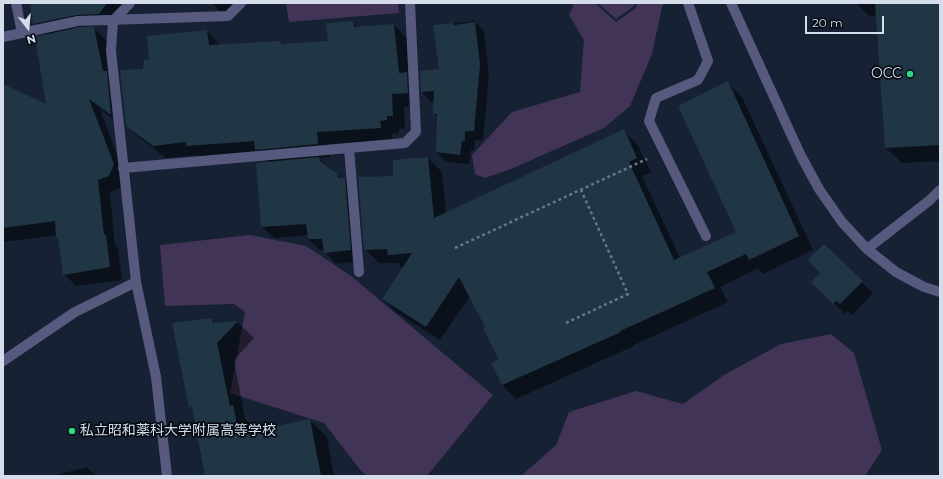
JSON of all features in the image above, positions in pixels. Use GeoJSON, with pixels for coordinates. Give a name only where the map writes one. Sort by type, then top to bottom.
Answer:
{"type":"FeatureCollection","features":[{"type":"Feature","properties":{"kind":"street"},"geometry":{"type":"LineString","coordinates":[[16,3],[22,33]]}},
{"type":"Feature","properties":{"kind":"street"},"geometry":{"type":"LineString","coordinates":[[130,3],[114,21],[111,51],[136,282],[156,377],[167,476]]}},
{"type":"Feature","properties":{"kind":"street"},"geometry":{"type":"LineString","coordinates":[[3,37],[78,21],[228,16],[241,3]]}},
{"type":"Feature","properties":{"kind":"street"},"geometry":{"type":"LineString","coordinates":[[123,168],[405,143],[416,132],[410,3]]}},
{"type":"Feature","properties":{"kind":"street"},"geometry":{"type":"LineString","coordinates":[[688,3],[708,61],[698,80],[656,98],[649,121],[706,236]]}},
{"type":"Feature","properties":{"kind":"street"},"geometry":{"type":"LineString","coordinates":[[731,3],[801,156],[818,189],[842,222],[868,249],[896,272],[924,287],[940,292]]}},
{"type":"Feature","properties":{"kind":"street"},"geometry":{"type":"LineString","coordinates":[[349,148],[359,272]]}},
{"type":"Feature","properties":{"kind":"street"},"geometry":{"type":"LineString","coordinates":[[868,249],[930,200],[940,190]]}},
{"type":"Feature","properties":{"kind":"street"},"geometry":{"type":"LineString","coordinates":[[3,361],[75,312],[136,282]]}},
{"type":"Feature","properties":{"kind":"path"},"geometry":{"type":"LineString","coordinates":[[455,248],[664,152]]}},
{"type":"Feature","properties":{"kind":"path"},"geometry":{"type":"LineString","coordinates":[[566,323],[628,294],[581,190]]}},
{"type":"Feature","properties":{"kind":"shaded area"},"geometry":{"type":"Polygon","coordinates":[[[286,3],[398,3],[399,13],[289,22],[286,3]]]}},
{"type":"Feature","properties":{"kind":"shaded area"},"geometry":{"type":"Polygon","coordinates":[[[574,3],[595,3],[616,22],[636,8],[637,3],[665,3],[662,7],[652,54],[630,106],[604,128],[511,169],[485,178],[475,174],[472,155],[512,112],[580,92],[584,40],[569,15],[574,3]]]}},
{"type":"Feature","properties":{"kind":"shaded area"},"geometry":{"type":"Polygon","coordinates":[[[598,3],[635,3],[634,6],[616,19],[598,3]]]}},
{"type":"Feature","properties":{"kind":"shaded area"},"geometry":{"type":"Polygon","coordinates":[[[250,235],[306,246],[351,276],[493,395],[427,476],[368,476],[362,472],[324,423],[230,393],[245,312],[234,304],[165,306],[160,245],[250,235]]]}},
{"type":"Feature","properties":{"kind":"shaded area"},"geometry":{"type":"Polygon","coordinates":[[[831,334],[854,353],[882,450],[865,476],[521,476],[556,445],[569,412],[636,391],[683,404],[724,375],[781,344],[831,334]]]}},
{"type":"Feature","properties":{"kind":"building"},"geometry":{"type":"Polygon","coordinates":[[[30,3],[107,3],[99,14],[77,15],[33,24],[30,3]]]}},
{"type":"Feature","properties":{"kind":"building","name":"OCC"},"geometry":{"type":"Polygon","coordinates":[[[875,3],[940,3],[940,145],[885,148],[875,3]]]}},
{"type":"Feature","properties":{"kind":"building"},"geometry":{"type":"Polygon","coordinates":[[[353,21],[354,27],[394,24],[399,73],[407,72],[408,93],[392,94],[393,116],[387,116],[387,120],[380,121],[381,128],[317,132],[318,144],[255,150],[254,141],[186,146],[186,142],[153,146],[126,126],[120,70],[143,69],[144,60],[149,59],[147,36],[207,30],[209,45],[281,41],[281,44],[328,41],[326,23],[353,21]]]}},
{"type":"Feature","properties":{"kind":"building"},"geometry":{"type":"Polygon","coordinates":[[[475,22],[480,65],[474,131],[465,131],[465,141],[462,141],[460,155],[436,152],[437,114],[433,114],[434,91],[421,92],[420,71],[439,69],[433,25],[453,23],[454,25],[475,22]]]}},
{"type":"Feature","properties":{"kind":"building"},"geometry":{"type":"Polygon","coordinates":[[[79,27],[94,27],[103,71],[107,71],[111,115],[89,99],[114,164],[109,176],[98,180],[104,235],[106,235],[110,267],[63,275],[58,237],[56,237],[55,221],[3,228],[3,84],[46,104],[35,37],[79,27]]]}},
{"type":"Feature","properties":{"kind":"building"},"geometry":{"type":"Polygon","coordinates":[[[728,81],[799,236],[749,260],[746,254],[707,272],[715,288],[502,385],[491,363],[499,359],[483,328],[485,327],[459,277],[426,327],[382,299],[412,253],[388,255],[387,249],[364,250],[358,177],[393,176],[393,160],[428,157],[434,218],[624,129],[637,158],[629,162],[674,260],[736,232],[678,106],[728,81]]]}},
{"type":"Feature","properties":{"kind":"building"},"geometry":{"type":"Polygon","coordinates":[[[319,157],[320,161],[337,174],[338,178],[345,178],[351,250],[324,253],[322,239],[308,239],[306,224],[261,227],[256,163],[319,157]]]}},
{"type":"Feature","properties":{"kind":"building"},"geometry":{"type":"Polygon","coordinates":[[[824,244],[863,281],[840,304],[836,301],[833,304],[811,282],[820,273],[808,260],[824,244]]]}},
{"type":"Feature","properties":{"kind":"building"},"geometry":{"type":"Polygon","coordinates":[[[212,318],[213,323],[238,321],[217,343],[230,406],[233,405],[239,434],[310,419],[321,476],[205,476],[192,407],[189,408],[172,323],[212,318]]]}},
{"type":"Feature","properties":{"kind":"place","name":"OCC"},"geometry":{"type":"Point","coordinates":[910,74]}},
{"type":"Feature","properties":{"kind":"place","name":"私立昭和薬科大学附属高等学校"},"geometry":{"type":"Point","coordinates":[72,431]}}]}
